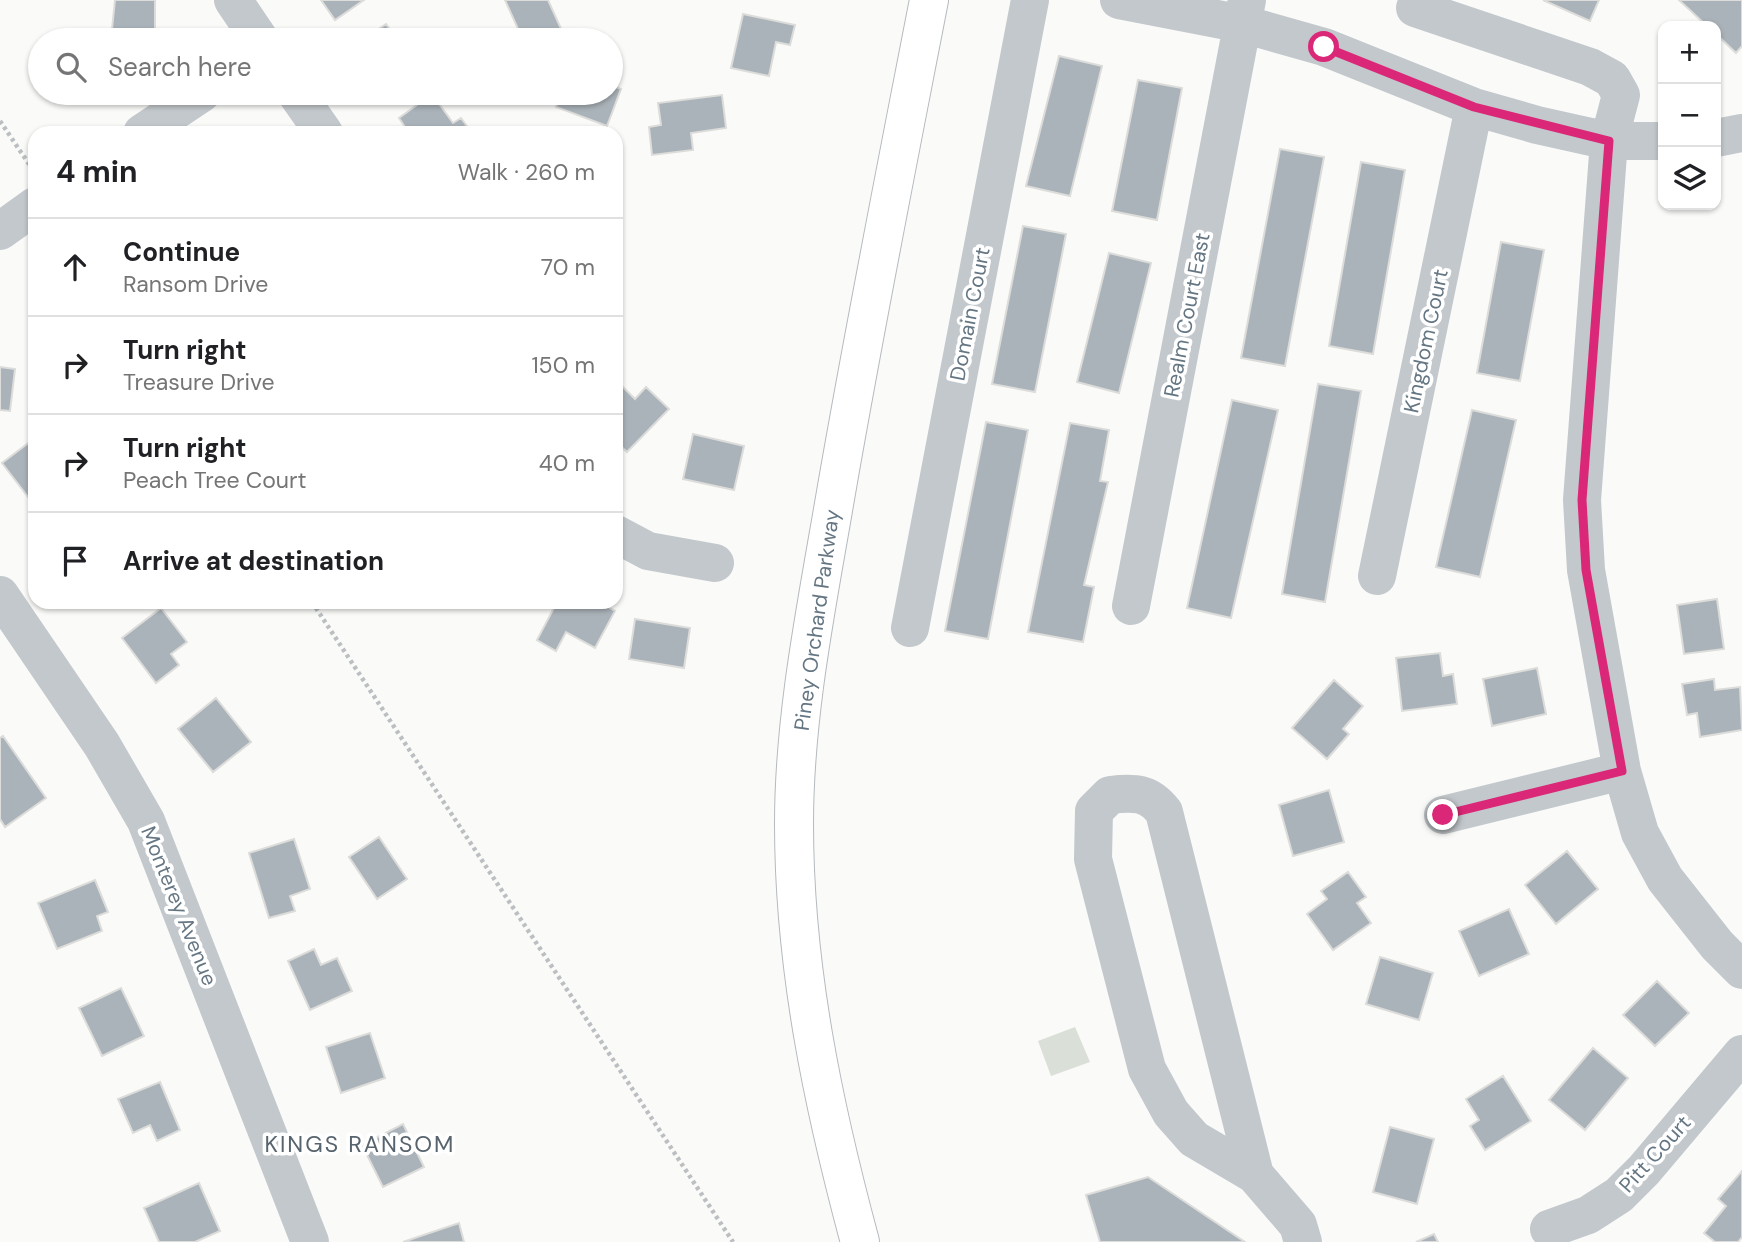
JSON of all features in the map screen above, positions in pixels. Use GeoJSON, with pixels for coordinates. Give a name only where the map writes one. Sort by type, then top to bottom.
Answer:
{"type":"FeatureCollection","features":[{"type":"Feature","properties":{"kind":"main road","name":"Piney Orchard Parkway"},"geometry":{"type":"LineString","coordinates":[[860,1242],[834,1144],[811,1032],[797,926],[794,823],[796,784],[801,707],[825,558],[929,0]]}},
{"type":"Feature","properties":{"kind":"street"},"geometry":{"type":"LineString","coordinates":[[233,0],[252,28]]}},
{"type":"Feature","properties":{"kind":"street","name":"Domain Court"},"geometry":{"type":"LineString","coordinates":[[910,628],[1030,0]]}},
{"type":"Feature","properties":{"kind":"street"},"geometry":{"type":"LineString","coordinates":[[1119,0],[1245,12],[1474,107],[1609,141],[1658,141]]}},
{"type":"Feature","properties":{"kind":"street"},"geometry":{"type":"LineString","coordinates":[[1415,8],[1590,67],[1612,79],[1621,95],[1609,141],[1582,500],[1586,570],[1622,771],[1640,833],[1665,879],[1717,945],[1742,971]]}},
{"type":"Feature","properties":{"kind":"street","name":"Realm Court East"},"geometry":{"type":"LineString","coordinates":[[1131,606],[1245,12]]}},
{"type":"Feature","properties":{"kind":"street"},"geometry":{"type":"LineString","coordinates":[[152,126],[184,105]]}},
{"type":"Feature","properties":{"kind":"street"},"geometry":{"type":"LineString","coordinates":[[304,105],[319,126]]}},
{"type":"Feature","properties":{"kind":"street","name":"Kingdom Court"},"geometry":{"type":"LineString","coordinates":[[1377,576],[1474,107]]}},
{"type":"Feature","properties":{"kind":"street"},"geometry":{"type":"LineString","coordinates":[[1721,137],[1742,133]]}},
{"type":"Feature","properties":{"kind":"street"},"geometry":{"type":"LineString","coordinates":[[0,231],[28,211]]}},
{"type":"Feature","properties":{"kind":"street"},"geometry":{"type":"LineString","coordinates":[[623,538],[648,551],[716,564]]}},
{"type":"Feature","properties":{"kind":"street","name":"Monterey Avenue"},"geometry":{"type":"LineString","coordinates":[[0,595],[102,745],[146,821],[310,1242]]}},
{"type":"Feature","properties":{"kind":"street"},"geometry":{"type":"LineString","coordinates":[[1443,815],[1622,771]]}},
{"type":"Feature","properties":{"kind":"street"},"geometry":{"type":"LineString","coordinates":[[1255,1175],[1164,812],[1156,802],[1143,794],[1110,795],[1094,811],[1093,859],[1147,1069],[1171,1113],[1194,1139],[1255,1175],[1298,1225],[1303,1242]]}},
{"type":"Feature","properties":{"kind":"street","name":"Pitt Court"},"geometry":{"type":"LineString","coordinates":[[1549,1229],[1588,1214],[1619,1195],[1644,1170],[1742,1054]]}},
{"type":"Feature","properties":{"kind":"path"},"geometry":{"type":"LineString","coordinates":[[0,121],[28,163]]}},
{"type":"Feature","properties":{"kind":"path"},"geometry":{"type":"LineString","coordinates":[[317,609],[733,1242]]}},
{"type":"Feature","properties":{"kind":"shaded area"},"geometry":{"type":"Polygon","coordinates":[[[1075,1027],[1090,1062],[1051,1076],[1038,1041],[1075,1027]]]}},
{"type":"Feature","properties":{"kind":"building"},"geometry":{"type":"Polygon","coordinates":[[[115,0],[155,0],[155,28],[112,28],[115,0]]]}},
{"type":"Feature","properties":{"kind":"building"},"geometry":{"type":"Polygon","coordinates":[[[321,0],[364,0],[335,20],[321,0]]]}},
{"type":"Feature","properties":{"kind":"building"},"geometry":{"type":"Polygon","coordinates":[[[505,0],[548,0],[561,28],[518,28],[505,0]]]}},
{"type":"Feature","properties":{"kind":"building"},"geometry":{"type":"Polygon","coordinates":[[[1543,0],[1599,0],[1590,21],[1543,0]]]}},
{"type":"Feature","properties":{"kind":"building"},"geometry":{"type":"Polygon","coordinates":[[[1679,0],[1742,0],[1742,46],[1736,53],[1721,39],[1721,21],[1702,21],[1679,0]]]}},
{"type":"Feature","properties":{"kind":"building"},"geometry":{"type":"Polygon","coordinates":[[[743,14],[795,25],[790,45],[776,42],[769,76],[731,68],[743,14]]]}},
{"type":"Feature","properties":{"kind":"building"},"geometry":{"type":"Polygon","coordinates":[[[1059,56],[1102,66],[1070,196],[1026,186],[1059,56]]]}},
{"type":"Feature","properties":{"kind":"building"},"geometry":{"type":"Polygon","coordinates":[[[1138,80],[1182,88],[1157,220],[1112,211],[1138,80]]]}},
{"type":"Feature","properties":{"kind":"building"},"geometry":{"type":"Polygon","coordinates":[[[722,95],[726,128],[691,133],[693,150],[652,155],[649,127],[661,125],[658,103],[722,95]]]}},
{"type":"Feature","properties":{"kind":"building"},"geometry":{"type":"Polygon","coordinates":[[[417,105],[440,105],[453,123],[461,118],[467,126],[404,126],[399,118],[417,105]]]}},
{"type":"Feature","properties":{"kind":"building"},"geometry":{"type":"Polygon","coordinates":[[[557,105],[615,105],[607,126],[556,107],[557,105]]]}},
{"type":"Feature","properties":{"kind":"building"},"geometry":{"type":"Polygon","coordinates":[[[1280,149],[1324,157],[1285,366],[1241,358],[1280,149]]]}},
{"type":"Feature","properties":{"kind":"building"},"geometry":{"type":"Polygon","coordinates":[[[1361,162],[1405,170],[1373,354],[1329,346],[1361,162]]]}},
{"type":"Feature","properties":{"kind":"building"},"geometry":{"type":"Polygon","coordinates":[[[1023,226],[1066,234],[1035,392],[992,384],[1023,226]]]}},
{"type":"Feature","properties":{"kind":"building"},"geometry":{"type":"Polygon","coordinates":[[[1501,242],[1544,250],[1520,381],[1477,373],[1501,242]]]}},
{"type":"Feature","properties":{"kind":"building"},"geometry":{"type":"Polygon","coordinates":[[[1109,253],[1151,263],[1119,393],[1077,382],[1109,253]]]}},
{"type":"Feature","properties":{"kind":"building"},"geometry":{"type":"Polygon","coordinates":[[[0,367],[15,369],[10,411],[0,410],[0,367]]]}},
{"type":"Feature","properties":{"kind":"building"},"geometry":{"type":"Polygon","coordinates":[[[1318,384],[1361,391],[1325,602],[1282,594],[1318,384]]]}},
{"type":"Feature","properties":{"kind":"building"},"geometry":{"type":"Polygon","coordinates":[[[623,387],[635,399],[646,387],[669,409],[627,452],[623,448],[623,387]]]}},
{"type":"Feature","properties":{"kind":"building"},"geometry":{"type":"Polygon","coordinates":[[[1232,400],[1278,410],[1231,618],[1187,608],[1232,400]]]}},
{"type":"Feature","properties":{"kind":"building"},"geometry":{"type":"Polygon","coordinates":[[[1472,410],[1516,420],[1480,577],[1436,567],[1472,410]]]}},
{"type":"Feature","properties":{"kind":"building"},"geometry":{"type":"Polygon","coordinates":[[[986,422],[1028,430],[988,639],[945,631],[986,422]]]}},
{"type":"Feature","properties":{"kind":"building"},"geometry":{"type":"Polygon","coordinates":[[[1070,423],[1109,430],[1100,481],[1108,482],[1084,585],[1094,587],[1083,642],[1028,632],[1070,423]]]}},
{"type":"Feature","properties":{"kind":"building"},"geometry":{"type":"Polygon","coordinates":[[[693,434],[744,446],[734,490],[683,479],[693,434]]]}},
{"type":"Feature","properties":{"kind":"building"},"geometry":{"type":"Polygon","coordinates":[[[28,443],[28,497],[2,463],[28,443]]]}},
{"type":"Feature","properties":{"kind":"building"},"geometry":{"type":"Polygon","coordinates":[[[1717,599],[1724,649],[1684,654],[1677,605],[1717,599]]]}},
{"type":"Feature","properties":{"kind":"building"},"geometry":{"type":"Polygon","coordinates":[[[162,609],[187,642],[171,654],[179,665],[156,683],[122,638],[162,609]]]}},
{"type":"Feature","properties":{"kind":"building"},"geometry":{"type":"Polygon","coordinates":[[[553,609],[615,611],[595,648],[566,632],[556,651],[537,640],[553,609]]]}},
{"type":"Feature","properties":{"kind":"building"},"geometry":{"type":"Polygon","coordinates":[[[635,619],[690,628],[684,668],[629,659],[635,619]]]}},
{"type":"Feature","properties":{"kind":"building"},"geometry":{"type":"Polygon","coordinates":[[[1440,653],[1443,676],[1453,674],[1457,704],[1402,711],[1396,658],[1440,653]]]}},
{"type":"Feature","properties":{"kind":"building"},"geometry":{"type":"Polygon","coordinates":[[[1537,668],[1546,714],[1492,726],[1483,679],[1537,668]]]}},
{"type":"Feature","properties":{"kind":"building"},"geometry":{"type":"Polygon","coordinates":[[[1714,679],[1715,690],[1740,687],[1742,730],[1700,737],[1697,713],[1687,715],[1682,684],[1714,679]]]}},
{"type":"Feature","properties":{"kind":"building"},"geometry":{"type":"Polygon","coordinates":[[[1334,680],[1363,706],[1343,729],[1349,734],[1327,759],[1292,728],[1334,680]]]}},
{"type":"Feature","properties":{"kind":"building"},"geometry":{"type":"Polygon","coordinates":[[[216,698],[251,742],[213,772],[178,729],[216,698]]]}},
{"type":"Feature","properties":{"kind":"building"},"geometry":{"type":"Polygon","coordinates":[[[3,736],[46,798],[5,827],[0,819],[0,738],[3,736]]]}},
{"type":"Feature","properties":{"kind":"building"},"geometry":{"type":"Polygon","coordinates":[[[1329,790],[1344,842],[1293,856],[1279,805],[1329,790]]]}},
{"type":"Feature","properties":{"kind":"building"},"geometry":{"type":"Polygon","coordinates":[[[379,837],[407,879],[377,899],[349,857],[379,837]]]}},
{"type":"Feature","properties":{"kind":"building"},"geometry":{"type":"Polygon","coordinates":[[[294,839],[310,889],[290,896],[295,911],[269,918],[249,853],[294,839]]]}},
{"type":"Feature","properties":{"kind":"building"},"geometry":{"type":"Polygon","coordinates":[[[1567,851],[1598,889],[1556,924],[1525,885],[1567,851]]]}},
{"type":"Feature","properties":{"kind":"building"},"geometry":{"type":"Polygon","coordinates":[[[1348,872],[1366,897],[1357,903],[1371,923],[1333,950],[1307,914],[1327,899],[1321,891],[1348,872]]]}},
{"type":"Feature","properties":{"kind":"building"},"geometry":{"type":"Polygon","coordinates":[[[95,880],[108,912],[97,916],[102,931],[57,949],[38,903],[95,880]]]}},
{"type":"Feature","properties":{"kind":"building"},"geometry":{"type":"Polygon","coordinates":[[[1509,909],[1529,954],[1479,976],[1459,931],[1509,909]]]}},
{"type":"Feature","properties":{"kind":"building"},"geometry":{"type":"Polygon","coordinates":[[[314,949],[321,965],[337,958],[352,991],[310,1010],[288,961],[314,949]]]}},
{"type":"Feature","properties":{"kind":"building"},"geometry":{"type":"Polygon","coordinates":[[[1380,957],[1433,973],[1419,1020],[1366,1004],[1380,957]]]}},
{"type":"Feature","properties":{"kind":"building"},"geometry":{"type":"Polygon","coordinates":[[[1657,981],[1689,1013],[1655,1046],[1623,1015],[1657,981]]]}},
{"type":"Feature","properties":{"kind":"building"},"geometry":{"type":"Polygon","coordinates":[[[121,988],[144,1036],[102,1056],[79,1008],[121,988]]]}},
{"type":"Feature","properties":{"kind":"building"},"geometry":{"type":"Polygon","coordinates":[[[370,1033],[385,1078],[341,1093],[326,1047],[370,1033]]]}},
{"type":"Feature","properties":{"kind":"building"},"geometry":{"type":"Polygon","coordinates":[[[1593,1048],[1628,1078],[1585,1130],[1549,1100],[1593,1048]]]}},
{"type":"Feature","properties":{"kind":"building"},"geometry":{"type":"Polygon","coordinates":[[[1503,1076],[1531,1121],[1485,1150],[1470,1126],[1479,1120],[1466,1099],[1503,1076]]]}},
{"type":"Feature","properties":{"kind":"building"},"geometry":{"type":"Polygon","coordinates":[[[160,1082],[180,1130],[157,1141],[150,1125],[133,1133],[118,1099],[160,1082]]]}},
{"type":"Feature","properties":{"kind":"building"},"geometry":{"type":"Polygon","coordinates":[[[403,1124],[424,1167],[383,1187],[362,1145],[403,1124]]]}},
{"type":"Feature","properties":{"kind":"building"},"geometry":{"type":"Polygon","coordinates":[[[1390,1127],[1434,1139],[1417,1204],[1373,1192],[1390,1127]]]}},
{"type":"Feature","properties":{"kind":"building"},"geometry":{"type":"Polygon","coordinates":[[[1742,1171],[1742,1237],[1738,1242],[1715,1242],[1704,1233],[1726,1206],[1718,1199],[1742,1171]]]}},
{"type":"Feature","properties":{"kind":"building"},"geometry":{"type":"Polygon","coordinates":[[[1148,1177],[1245,1242],[1100,1242],[1086,1195],[1148,1177]]]}},
{"type":"Feature","properties":{"kind":"building"},"geometry":{"type":"Polygon","coordinates":[[[199,1183],[220,1231],[195,1242],[159,1242],[144,1208],[199,1183]]]}},
{"type":"Feature","properties":{"kind":"building"},"geometry":{"type":"Polygon","coordinates":[[[459,1223],[464,1242],[403,1242],[459,1223]]]}},
{"type":"Feature","properties":{"kind":"building"},"geometry":{"type":"Polygon","coordinates":[[[1434,1234],[1438,1242],[1416,1242],[1434,1234]]]}},
{"type":"Feature","properties":{"kind":"district","name":"KINGS RANSOM"},"geometry":{"type":"Point","coordinates":[360,1144]}},
{"type":"Feature","properties":{"kind":"route"},"geometry":{"type":"LineString","coordinates":[[1324,47],[1474,107],[1609,141],[1582,500],[1586,570],[1622,771],[1443,815]]}}]}
